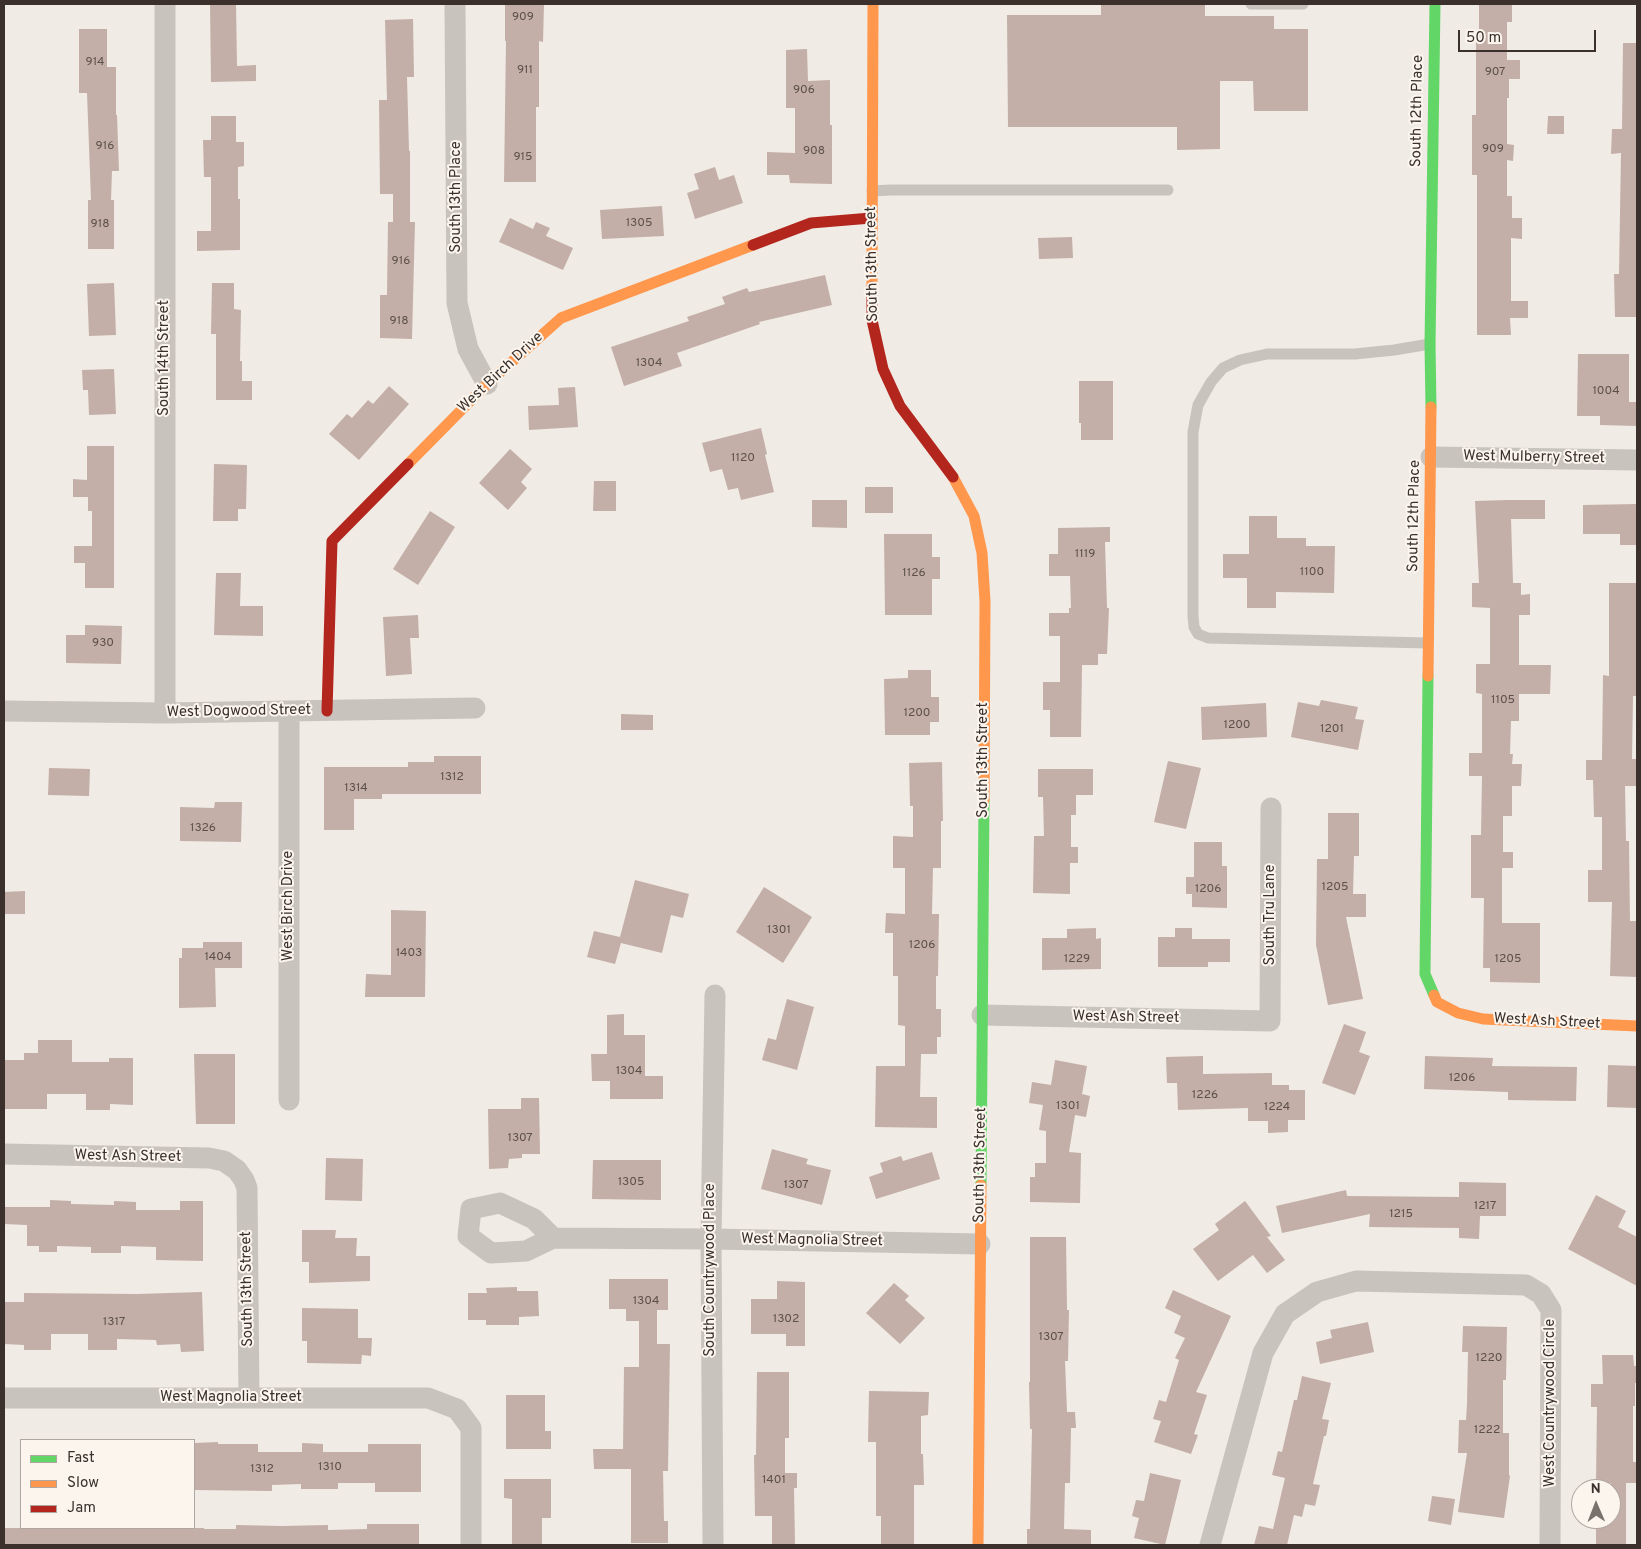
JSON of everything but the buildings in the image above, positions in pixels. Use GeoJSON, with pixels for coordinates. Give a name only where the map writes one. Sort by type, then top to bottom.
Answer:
{"type":"FeatureCollection","features":[{"type":"Feature","properties":{"kind":"street","name":"South 14th Street"},"geometry":{"type":"LineString","coordinates":[[165,4],[165,712]]}},
{"type":"Feature","properties":{"kind":"street","name":"South 13th Place"},"geometry":{"type":"LineString","coordinates":[[456,4],[457,303],[468,348],[487,384]]}},
{"type":"Feature","properties":{"kind":"street","name":"South 13th Street"},"geometry":{"type":"LineString","coordinates":[[874,4],[871,218],[872,320],[883,370],[900,406],[957,482],[974,516],[982,553],[985,601],[978,1545]]}},
{"type":"Feature","properties":{"kind":"street","name":"South 12th Place"},"geometry":{"type":"LineString","coordinates":[[1435,4],[1425,974],[1437,1002],[1458,1013]]}},
{"type":"Feature","properties":{"kind":"street","name":"West Birch Drive"},"geometry":{"type":"LineString","coordinates":[[327,711],[332,541],[487,384],[561,318],[811,223],[871,218]]}},
{"type":"Feature","properties":{"kind":"street","name":"West Mulberry Street"},"geometry":{"type":"LineString","coordinates":[[1431,457],[1637,460]]}},
{"type":"Feature","properties":{"kind":"street","name":"West Dogwood Street"},"geometry":{"type":"LineString","coordinates":[[4,711],[327,711],[475,708]]}},
{"type":"Feature","properties":{"kind":"street","name":"West Birch Drive"},"geometry":{"type":"LineString","coordinates":[[289,711],[289,1100]]}},
{"type":"Feature","properties":{"kind":"street","name":"South Tru Lane"},"geometry":{"type":"LineString","coordinates":[[1270,1021],[1271,808]]}},
{"type":"Feature","properties":{"kind":"street","name":"South Countrywood Place"},"geometry":{"type":"LineString","coordinates":[[712,1545],[710,1239],[715,994]]}},
{"type":"Feature","properties":{"kind":"street","name":"West Ash Street"},"geometry":{"type":"LineString","coordinates":[[1458,1013],[1483,1019],[1637,1026]]}},
{"type":"Feature","properties":{"kind":"street","name":"West Ash Street"},"geometry":{"type":"LineString","coordinates":[[982,1015],[1270,1021]]}},
{"type":"Feature","properties":{"kind":"street","name":"West Ash Street"},"geometry":{"type":"LineString","coordinates":[[4,1154],[216,1159],[231,1164],[244,1180]]}},
{"type":"Feature","properties":{"kind":"street","name":"South 13th Street"},"geometry":{"type":"LineString","coordinates":[[244,1180],[247,1188],[249,1398]]}},
{"type":"Feature","properties":{"kind":"street","name":"West Magnolia Street"},"geometry":{"type":"LineString","coordinates":[[553,1238],[980,1244]]}},
{"type":"Feature","properties":{"kind":"street","name":"West Countrywood Circle"},"geometry":{"type":"LineString","coordinates":[[1210,1545],[1263,1354],[1285,1314],[1317,1292],[1356,1281],[1526,1285],[1541,1294],[1551,1310],[1550,1545]]}},
{"type":"Feature","properties":{"kind":"street","name":"West Magnolia Street"},"geometry":{"type":"LineString","coordinates":[[4,1398],[428,1398],[457,1409],[471,1428],[471,1545]]}},
{"type":"Feature","properties":{"kind":"lane"},"geometry":{"type":"LineString","coordinates":[[1251,4],[1303,4]]}},
{"type":"Feature","properties":{"kind":"lane"},"geometry":{"type":"LineString","coordinates":[[872,191],[1168,190]]}},
{"type":"Feature","properties":{"kind":"lane"},"geometry":{"type":"LineString","coordinates":[[1428,643],[1208,638],[1198,634],[1194,627],[1193,616],[1193,432],[1198,405],[1211,382],[1223,368],[1240,360],[1267,354],[1355,354],[1430,344]]}},
{"type":"Feature","properties":{"kind":"traffic: fast"},"geometry":{"type":"LineString","coordinates":[[1431,407],[1430,344],[1435,4]]}},
{"type":"Feature","properties":{"kind":"traffic: fast"},"geometry":{"type":"LineString","coordinates":[[1428,676],[1425,974],[1434,995]]}},
{"type":"Feature","properties":{"kind":"traffic: fast"},"geometry":{"type":"LineString","coordinates":[[981,1185],[984,800]]}},
{"type":"Feature","properties":{"kind":"traffic: slow"},"geometry":{"type":"LineString","coordinates":[[872,287],[873,4]]}},
{"type":"Feature","properties":{"kind":"traffic: slow"},"geometry":{"type":"LineString","coordinates":[[408,464],[487,384],[561,318],[753,245]]}},
{"type":"Feature","properties":{"kind":"traffic: slow"},"geometry":{"type":"LineString","coordinates":[[1428,676],[1431,407]]}},
{"type":"Feature","properties":{"kind":"traffic: slow"},"geometry":{"type":"LineString","coordinates":[[953,477],[974,516],[982,553],[985,601],[984,800]]}},
{"type":"Feature","properties":{"kind":"traffic: slow"},"geometry":{"type":"LineString","coordinates":[[1434,995],[1437,1002],[1458,1013],[1483,1019],[1637,1026]]}},
{"type":"Feature","properties":{"kind":"traffic: slow"},"geometry":{"type":"LineString","coordinates":[[978,1545],[981,1185]]}},
{"type":"Feature","properties":{"kind":"traffic: jam"},"geometry":{"type":"LineString","coordinates":[[753,245],[811,223],[871,218]]}},
{"type":"Feature","properties":{"kind":"traffic: jam"},"geometry":{"type":"LineString","coordinates":[[872,287],[872,320],[883,369],[900,406],[953,477]]}},
{"type":"Feature","properties":{"kind":"traffic: jam"},"geometry":{"type":"LineString","coordinates":[[327,711],[332,541],[408,464]]}}]}
